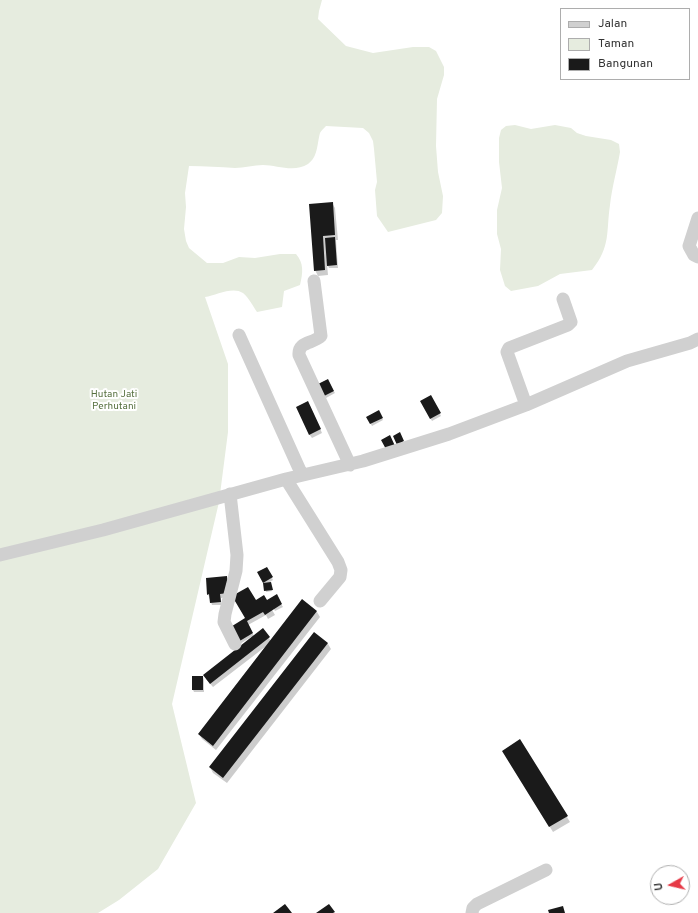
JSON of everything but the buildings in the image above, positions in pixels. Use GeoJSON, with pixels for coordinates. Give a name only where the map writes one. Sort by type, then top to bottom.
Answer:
{"type":"FeatureCollection","features":[{"type":"Feature","properties":{"kind":"street"},"geometry":{"type":"LineString","coordinates":[[698,218],[689,246],[694,255],[698,257]]}},
{"type":"Feature","properties":{"kind":"street"},"geometry":{"type":"LineString","coordinates":[[314,281],[321,336],[318,339],[301,345],[298,349],[298,355],[350,465]]}},
{"type":"Feature","properties":{"kind":"street"},"geometry":{"type":"LineString","coordinates":[[526,405],[506,352],[508,348],[568,325],[571,322],[563,299]]}},
{"type":"Feature","properties":{"kind":"street"},"geometry":{"type":"LineString","coordinates":[[239,335],[302,475]]}},
{"type":"Feature","properties":{"kind":"street"},"geometry":{"type":"LineString","coordinates":[[0,555],[103,530],[286,479],[350,465],[450,434],[526,405],[627,362],[690,343],[698,339]]}},
{"type":"Feature","properties":{"kind":"street"},"geometry":{"type":"LineString","coordinates":[[286,479],[338,562],[341,570],[340,577],[320,601]]}},
{"type":"Feature","properties":{"kind":"street"},"geometry":{"type":"LineString","coordinates":[[230,494],[237,555],[236,571],[224,614],[224,622],[235,644]]}},
{"type":"Feature","properties":{"kind":"street"},"geometry":{"type":"LineString","coordinates":[[472,913],[473,908],[477,904],[546,870]]}},
{"type":"Feature","properties":{"kind":"green space","name":"Hutan Jati Perhutani"},"geometry":{"type":"Polygon","coordinates":[[[0,0],[322,0],[318,19],[346,46],[373,53],[413,47],[429,47],[436,51],[444,67],[444,75],[437,99],[436,146],[438,172],[443,196],[442,213],[436,220],[388,232],[377,216],[375,190],[377,182],[373,141],[369,133],[363,128],[326,126],[320,133],[314,158],[303,167],[286,168],[268,165],[235,168],[189,166],[185,193],[186,207],[184,229],[189,248],[207,263],[223,263],[239,257],[255,258],[280,254],[296,254],[302,265],[302,276],[300,285],[284,291],[282,307],[257,312],[243,293],[234,290],[205,297],[228,364],[228,432],[219,502],[172,704],[196,803],[158,869],[119,900],[98,913],[0,913],[0,0]]]}},
{"type":"Feature","properties":{"kind":"green space"},"geometry":{"type":"Polygon","coordinates":[[[515,125],[531,129],[555,125],[571,128],[577,133],[586,136],[611,140],[619,144],[620,152],[611,198],[607,239],[602,254],[592,270],[560,274],[538,286],[511,291],[505,286],[500,270],[501,249],[497,234],[497,210],[502,188],[499,162],[499,138],[501,130],[506,126],[515,125]]]}}]}
